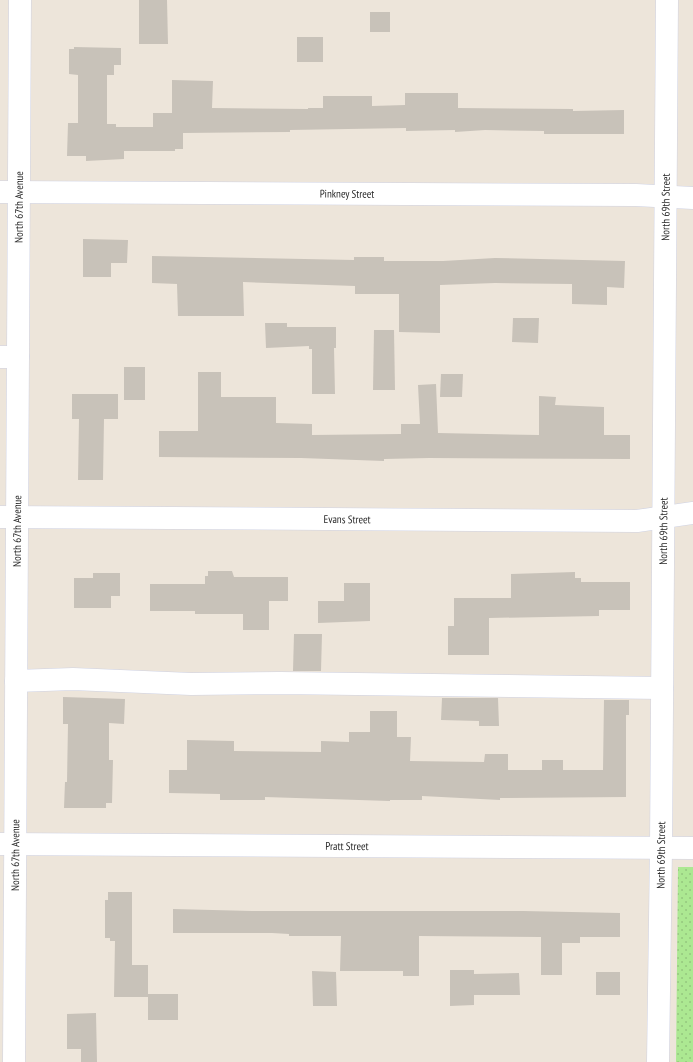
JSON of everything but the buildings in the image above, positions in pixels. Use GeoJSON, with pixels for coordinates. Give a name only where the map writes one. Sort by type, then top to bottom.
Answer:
{"type":"FeatureCollection","features":[{"type":"Feature","properties":{"kind":"street","name":"North 67th Avenue"},"geometry":{"type":"LineString","coordinates":[[14,1062],[7,844],[16,682],[8,517],[10,192],[20,0]]}},
{"type":"Feature","properties":{"kind":"street","name":"North 69th Street"},"geometry":{"type":"LineString","coordinates":[[658,1062],[667,0]]}},
{"type":"Feature","properties":{"kind":"street","name":"Pinkney Street"},"geometry":{"type":"LineString","coordinates":[[10,192],[636,195],[693,198]]}},
{"type":"Feature","properties":{"kind":"street","name":"Evans Street"},"geometry":{"type":"LineString","coordinates":[[8,517],[629,521],[693,513]]}},
{"type":"Feature","properties":{"kind":"street"},"geometry":{"type":"LineString","coordinates":[[16,682],[73,679],[191,684],[280,683],[662,688]]}},
{"type":"Feature","properties":{"kind":"street","name":"Pratt Street"},"geometry":{"type":"LineString","coordinates":[[7,844],[693,848]]}},
{"type":"Feature","properties":{"kind":"green space"},"geometry":{"type":"Polygon","coordinates":[[[678,867],[693,867],[693,1062],[676,1062],[678,867]]]}}]}
